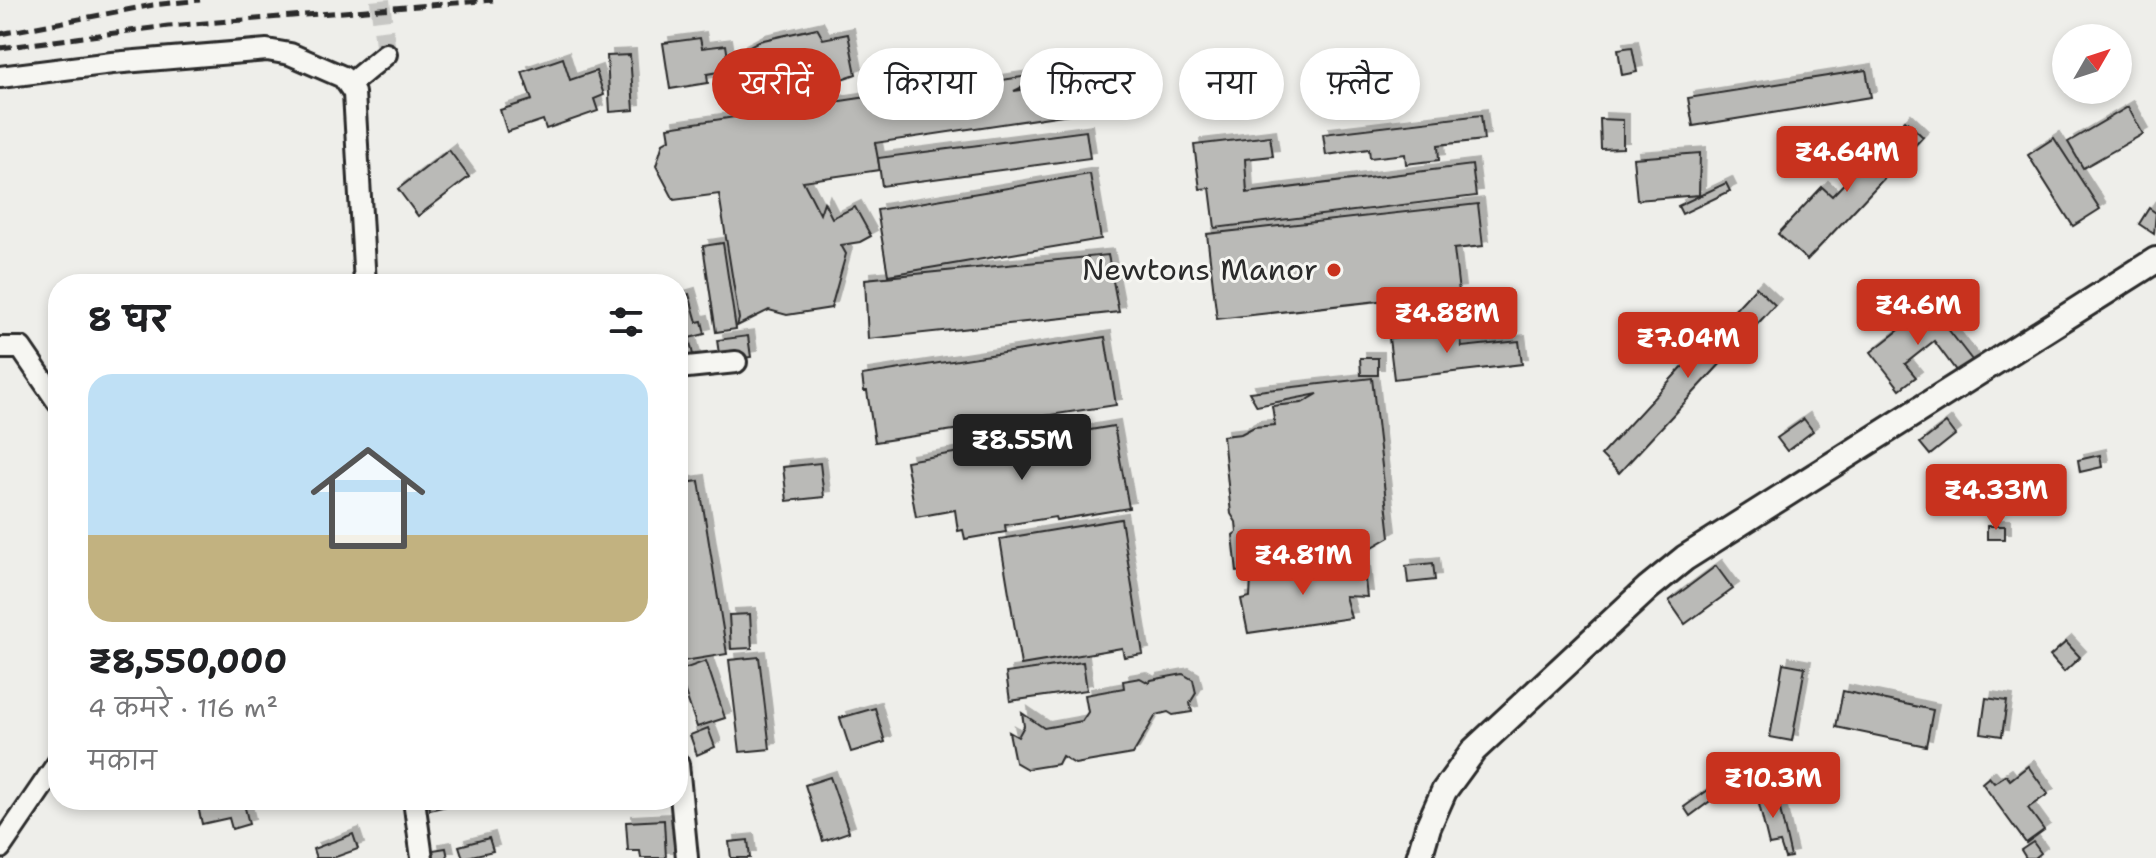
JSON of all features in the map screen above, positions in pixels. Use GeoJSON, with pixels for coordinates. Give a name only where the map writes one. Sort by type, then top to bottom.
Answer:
{"type":"FeatureCollection","features":[{"type":"Feature","properties":{"kind":"street"},"geometry":{"type":"LineString","coordinates":[[0,77],[267,50],[290,54],[343,77],[350,84],[355,106],[364,274]]}},
{"type":"Feature","properties":{"kind":"street"},"geometry":{"type":"LineString","coordinates":[[350,84],[386,54]]}},
{"type":"Feature","properties":{"kind":"street"},"geometry":{"type":"LineString","coordinates":[[1419,858],[1428,827],[1444,791],[1474,750],[1648,588],[1685,558],[2156,260]]}},
{"type":"Feature","properties":{"kind":"street"},"geometry":{"type":"LineString","coordinates":[[0,348],[21,348],[48,387]]}},
{"type":"Feature","properties":{"kind":"street"},"geometry":{"type":"LineString","coordinates":[[688,367],[736,362]]}},
{"type":"Feature","properties":{"kind":"street"},"geometry":{"type":"LineString","coordinates":[[0,848],[48,778]]}},
{"type":"Feature","properties":{"kind":"street"},"geometry":{"type":"LineString","coordinates":[[415,810],[422,858]]}},
{"type":"Feature","properties":{"kind":"street"},"geometry":{"type":"LineString","coordinates":[[682,810],[687,858]]}},
{"type":"Feature","properties":{"kind":"building"},"geometry":{"type":"Polygon","coordinates":[[[817,28],[823,39],[848,34],[856,74],[841,79],[841,48],[746,48],[759,41],[817,28]]]}},
{"type":"Feature","properties":{"kind":"building"},"geometry":{"type":"Polygon","coordinates":[[[700,38],[702,48],[726,45],[726,48],[712,48],[712,73],[707,74],[708,83],[670,89],[663,43],[700,38]]]}},
{"type":"Feature","properties":{"kind":"building"},"geometry":{"type":"Polygon","coordinates":[[[1632,47],[1637,72],[1622,75],[1618,49],[1632,47]]]}},
{"type":"Feature","properties":{"kind":"building"},"geometry":{"type":"Polygon","coordinates":[[[630,55],[634,110],[610,112],[607,56],[630,55]]]}},
{"type":"Feature","properties":{"kind":"building"},"geometry":{"type":"Polygon","coordinates":[[[563,58],[570,80],[596,71],[604,95],[594,99],[598,111],[546,129],[543,120],[507,132],[500,110],[532,100],[522,72],[563,58]]]}},
{"type":"Feature","properties":{"kind":"building"},"geometry":{"type":"Polygon","coordinates":[[[1866,70],[1871,97],[1693,126],[1688,98],[1866,70]]]}},
{"type":"Feature","properties":{"kind":"building"},"geometry":{"type":"Polygon","coordinates":[[[1020,77],[1020,88],[1014,91],[1020,90],[1020,120],[1029,120],[875,143],[880,170],[803,181],[820,214],[824,202],[832,218],[855,207],[871,236],[860,242],[841,245],[846,254],[831,308],[787,315],[769,310],[737,326],[739,319],[719,194],[674,200],[656,166],[663,143],[670,139],[668,127],[714,120],[841,120],[841,101],[857,99],[857,120],[1004,120],[1004,80],[1020,77]]]}},
{"type":"Feature","properties":{"kind":"building"},"geometry":{"type":"Polygon","coordinates":[[[2128,107],[2143,134],[2083,168],[2068,142],[2128,107]]]}},
{"type":"Feature","properties":{"kind":"building"},"geometry":{"type":"Polygon","coordinates":[[[1481,115],[1484,140],[1438,145],[1439,160],[1406,164],[1405,154],[1370,158],[1369,149],[1326,155],[1323,134],[1481,115]]]}},
{"type":"Feature","properties":{"kind":"building"},"geometry":{"type":"Polygon","coordinates":[[[1600,119],[1623,120],[1623,148],[1601,149],[1600,119]]]}},
{"type":"Feature","properties":{"kind":"building"},"geometry":{"type":"Polygon","coordinates":[[[1905,120],[1923,137],[1807,260],[1778,234],[1822,187],[1832,196],[1905,120]]]}},
{"type":"Feature","properties":{"kind":"building"},"geometry":{"type":"Polygon","coordinates":[[[1086,131],[1090,158],[882,186],[878,158],[1086,131]]]}},
{"type":"Feature","properties":{"kind":"building"},"geometry":{"type":"Polygon","coordinates":[[[1270,136],[1273,156],[1245,159],[1247,193],[1472,165],[1476,196],[1215,228],[1210,188],[1200,189],[1194,145],[1270,136]]]}},
{"type":"Feature","properties":{"kind":"building"},"geometry":{"type":"Polygon","coordinates":[[[2054,138],[2100,209],[2073,226],[2028,155],[2054,138]]]}},
{"type":"Feature","properties":{"kind":"building"},"geometry":{"type":"Polygon","coordinates":[[[449,150],[469,177],[418,216],[398,189],[449,150]]]}},
{"type":"Feature","properties":{"kind":"building"},"geometry":{"type":"Polygon","coordinates":[[[1700,153],[1699,195],[1637,200],[1633,158],[1700,153]]]}},
{"type":"Feature","properties":{"kind":"building"},"geometry":{"type":"Polygon","coordinates":[[[1090,174],[1101,239],[888,275],[877,210],[1090,174]]]}},
{"type":"Feature","properties":{"kind":"building"},"geometry":{"type":"Polygon","coordinates":[[[1726,183],[1730,191],[1682,214],[1678,206],[1726,183]]]}},
{"type":"Feature","properties":{"kind":"building","name":"Newtons Manor"},"geometry":{"type":"Polygon","coordinates":[[[1478,204],[1483,246],[1454,249],[1459,292],[1217,319],[1207,234],[1478,204]]]}},
{"type":"Feature","properties":{"kind":"building"},"geometry":{"type":"Polygon","coordinates":[[[2149,208],[2156,213],[2154,234],[2139,224],[2149,208]]]}},
{"type":"Feature","properties":{"kind":"building"},"geometry":{"type":"Polygon","coordinates":[[[723,243],[736,329],[716,332],[703,246],[723,243]]]}},
{"type":"Feature","properties":{"kind":"building"},"geometry":{"type":"Polygon","coordinates":[[[1108,255],[1119,312],[868,339],[865,279],[1108,255]]]}},
{"type":"Feature","properties":{"kind":"building"},"geometry":{"type":"Polygon","coordinates":[[[1756,287],[1775,305],[1619,473],[1601,455],[1756,287]]]}},
{"type":"Feature","properties":{"kind":"building"},"geometry":{"type":"Polygon","coordinates":[[[688,294],[697,322],[702,321],[705,334],[689,338],[694,359],[688,360],[688,294]]]}},
{"type":"Feature","properties":{"kind":"building"},"geometry":{"type":"Polygon","coordinates":[[[1930,306],[1972,360],[1957,372],[1934,341],[1905,364],[1916,377],[1900,389],[1871,352],[1930,306]]]}},
{"type":"Feature","properties":{"kind":"building"},"geometry":{"type":"Polygon","coordinates":[[[1460,330],[1462,347],[1519,341],[1522,364],[1394,379],[1389,338],[1460,330]]]}},
{"type":"Feature","properties":{"kind":"building"},"geometry":{"type":"Polygon","coordinates":[[[748,336],[751,357],[720,361],[717,340],[748,336]]]}},
{"type":"Feature","properties":{"kind":"building"},"geometry":{"type":"Polygon","coordinates":[[[1105,337],[1116,405],[875,442],[862,375],[1105,337]]]}},
{"type":"Feature","properties":{"kind":"building"},"geometry":{"type":"Polygon","coordinates":[[[1360,358],[1378,358],[1378,375],[1361,375],[1360,358]]]}},
{"type":"Feature","properties":{"kind":"building"},"geometry":{"type":"Polygon","coordinates":[[[1372,378],[1390,537],[1350,560],[1237,572],[1233,535],[1237,532],[1236,522],[1231,514],[1223,436],[1275,425],[1272,406],[1302,403],[1318,394],[1257,406],[1249,392],[1372,378]]]}},
{"type":"Feature","properties":{"kind":"building"},"geometry":{"type":"Polygon","coordinates":[[[1804,419],[1813,431],[1787,451],[1777,438],[1804,419]]]}},
{"type":"Feature","properties":{"kind":"building"},"geometry":{"type":"Polygon","coordinates":[[[1946,423],[1955,435],[1930,455],[1920,443],[1946,423]]]}},
{"type":"Feature","properties":{"kind":"building"},"geometry":{"type":"Polygon","coordinates":[[[1114,426],[1129,508],[1005,525],[1006,532],[965,539],[963,530],[958,531],[955,510],[916,517],[906,461],[1114,426]]]}},
{"type":"Feature","properties":{"kind":"building"},"geometry":{"type":"Polygon","coordinates":[[[2100,455],[2102,467],[2080,472],[2078,460],[2100,455]]]}},
{"type":"Feature","properties":{"kind":"building"},"geometry":{"type":"Polygon","coordinates":[[[820,463],[824,497],[787,501],[783,467],[820,463]]]}},
{"type":"Feature","properties":{"kind":"building"},"geometry":{"type":"Polygon","coordinates":[[[699,481],[727,654],[688,660],[688,483],[699,481]]]}},
{"type":"Feature","properties":{"kind":"building"},"geometry":{"type":"Polygon","coordinates":[[[1121,519],[1143,654],[1124,657],[1122,648],[1021,665],[1000,539],[1121,519]]]}},
{"type":"Feature","properties":{"kind":"building"},"geometry":{"type":"Polygon","coordinates":[[[1987,526],[2005,526],[2005,539],[1987,539],[1987,526]]]}},
{"type":"Feature","properties":{"kind":"building"},"geometry":{"type":"Polygon","coordinates":[[[1363,563],[1367,597],[1345,596],[1351,618],[1248,633],[1241,599],[1250,597],[1251,578],[1363,563]]]}},
{"type":"Feature","properties":{"kind":"building"},"geometry":{"type":"Polygon","coordinates":[[[1433,563],[1435,580],[1408,583],[1406,566],[1433,563]]]}},
{"type":"Feature","properties":{"kind":"building"},"geometry":{"type":"Polygon","coordinates":[[[1716,566],[1733,589],[1685,624],[1669,601],[1716,566]]]}},
{"type":"Feature","properties":{"kind":"building"},"geometry":{"type":"Polygon","coordinates":[[[750,614],[752,648],[731,649],[729,615],[750,614]]]}},
{"type":"Feature","properties":{"kind":"building"},"geometry":{"type":"Polygon","coordinates":[[[2066,642],[2080,657],[2064,672],[2050,656],[2066,642]]]}},
{"type":"Feature","properties":{"kind":"building"},"geometry":{"type":"Polygon","coordinates":[[[759,657],[770,749],[740,752],[729,660],[759,657]]]}},
{"type":"Feature","properties":{"kind":"building"},"geometry":{"type":"Polygon","coordinates":[[[706,661],[725,718],[697,727],[688,700],[688,667],[706,661]]]}},
{"type":"Feature","properties":{"kind":"building"},"geometry":{"type":"Polygon","coordinates":[[[1083,662],[1087,690],[1010,701],[1006,673],[1083,662]]]}},
{"type":"Feature","properties":{"kind":"building"},"geometry":{"type":"Polygon","coordinates":[[[1783,663],[1805,667],[1792,741],[1770,737],[1783,663]]]}},
{"type":"Feature","properties":{"kind":"building"},"geometry":{"type":"Polygon","coordinates":[[[1183,674],[1193,680],[1196,693],[1190,703],[1192,712],[1156,715],[1133,754],[1075,764],[1062,756],[1058,764],[1027,769],[1015,762],[1009,732],[1018,737],[1024,726],[1022,713],[1044,728],[1082,721],[1088,712],[1085,695],[1124,688],[1123,681],[1140,678],[1149,683],[1183,674]]]}},
{"type":"Feature","properties":{"kind":"building"},"geometry":{"type":"Polygon","coordinates":[[[1843,691],[1933,710],[1926,746],[1836,727],[1843,691]]]}},
{"type":"Feature","properties":{"kind":"building"},"geometry":{"type":"Polygon","coordinates":[[[1986,698],[2007,701],[2002,736],[1981,733],[1986,698]]]}},
{"type":"Feature","properties":{"kind":"building"},"geometry":{"type":"Polygon","coordinates":[[[875,708],[885,742],[851,752],[840,718],[875,708]]]}},
{"type":"Feature","properties":{"kind":"building"},"geometry":{"type":"Polygon","coordinates":[[[708,728],[715,747],[697,755],[690,735],[708,728]]]}},
{"type":"Feature","properties":{"kind":"building"},"geometry":{"type":"Polygon","coordinates":[[[2028,766],[2048,794],[2028,808],[2044,830],[2026,843],[1982,783],[1989,777],[1994,783],[2006,775],[2010,780],[2028,766]]]}},
{"type":"Feature","properties":{"kind":"building"},"geometry":{"type":"Polygon","coordinates":[[[830,777],[849,832],[823,841],[805,785],[830,777]]]}},
{"type":"Feature","properties":{"kind":"building"},"geometry":{"type":"Polygon","coordinates":[[[1711,788],[1717,796],[1690,816],[1684,807],[1711,788]]]}},
{"type":"Feature","properties":{"kind":"building"},"geometry":{"type":"Polygon","coordinates":[[[1775,788],[1791,857],[1785,858],[1780,843],[1769,845],[1756,792],[1775,788]]]}},
{"type":"Feature","properties":{"kind":"building"},"geometry":{"type":"Polygon","coordinates":[[[199,810],[246,810],[249,824],[232,829],[229,818],[202,824],[199,810]]]}},
{"type":"Feature","properties":{"kind":"building"},"geometry":{"type":"Polygon","coordinates":[[[664,820],[666,858],[641,858],[640,851],[628,851],[626,822],[664,820]]]}},
{"type":"Feature","properties":{"kind":"building"},"geometry":{"type":"Polygon","coordinates":[[[353,834],[358,849],[333,858],[316,858],[313,849],[353,834]]]}},
{"type":"Feature","properties":{"kind":"building"},"geometry":{"type":"Polygon","coordinates":[[[489,838],[493,851],[463,858],[459,846],[489,838]]]}},
{"type":"Feature","properties":{"kind":"building"},"geometry":{"type":"Polygon","coordinates":[[[748,840],[750,858],[731,858],[729,842],[748,840]]]}},
{"type":"Feature","properties":{"kind":"building"},"geometry":{"type":"Polygon","coordinates":[[[2033,842],[2041,853],[2035,858],[2026,858],[2021,850],[2033,842]]]}},
{"type":"Feature","properties":{"kind":"building"},"geometry":{"type":"Polygon","coordinates":[[[446,848],[448,858],[434,858],[433,850],[446,848]]]}},
{"type":"Feature","properties":{"kind":"tunnel"},"geometry":{"type":"LineString","coordinates":[[380,0],[386,54]]}},
{"type":"Feature","properties":{"kind":"railway"},"geometry":{"type":"LineString","coordinates":[[0,34],[153,5],[200,0]]}},
{"type":"Feature","properties":{"kind":"railway"},"geometry":{"type":"LineString","coordinates":[[0,48],[168,26],[493,0]]}},
{"type":"Feature","properties":{"kind":"place","name":"Newtons Manor"},"geometry":{"type":"Point","coordinates":[1334,270]}}]}
